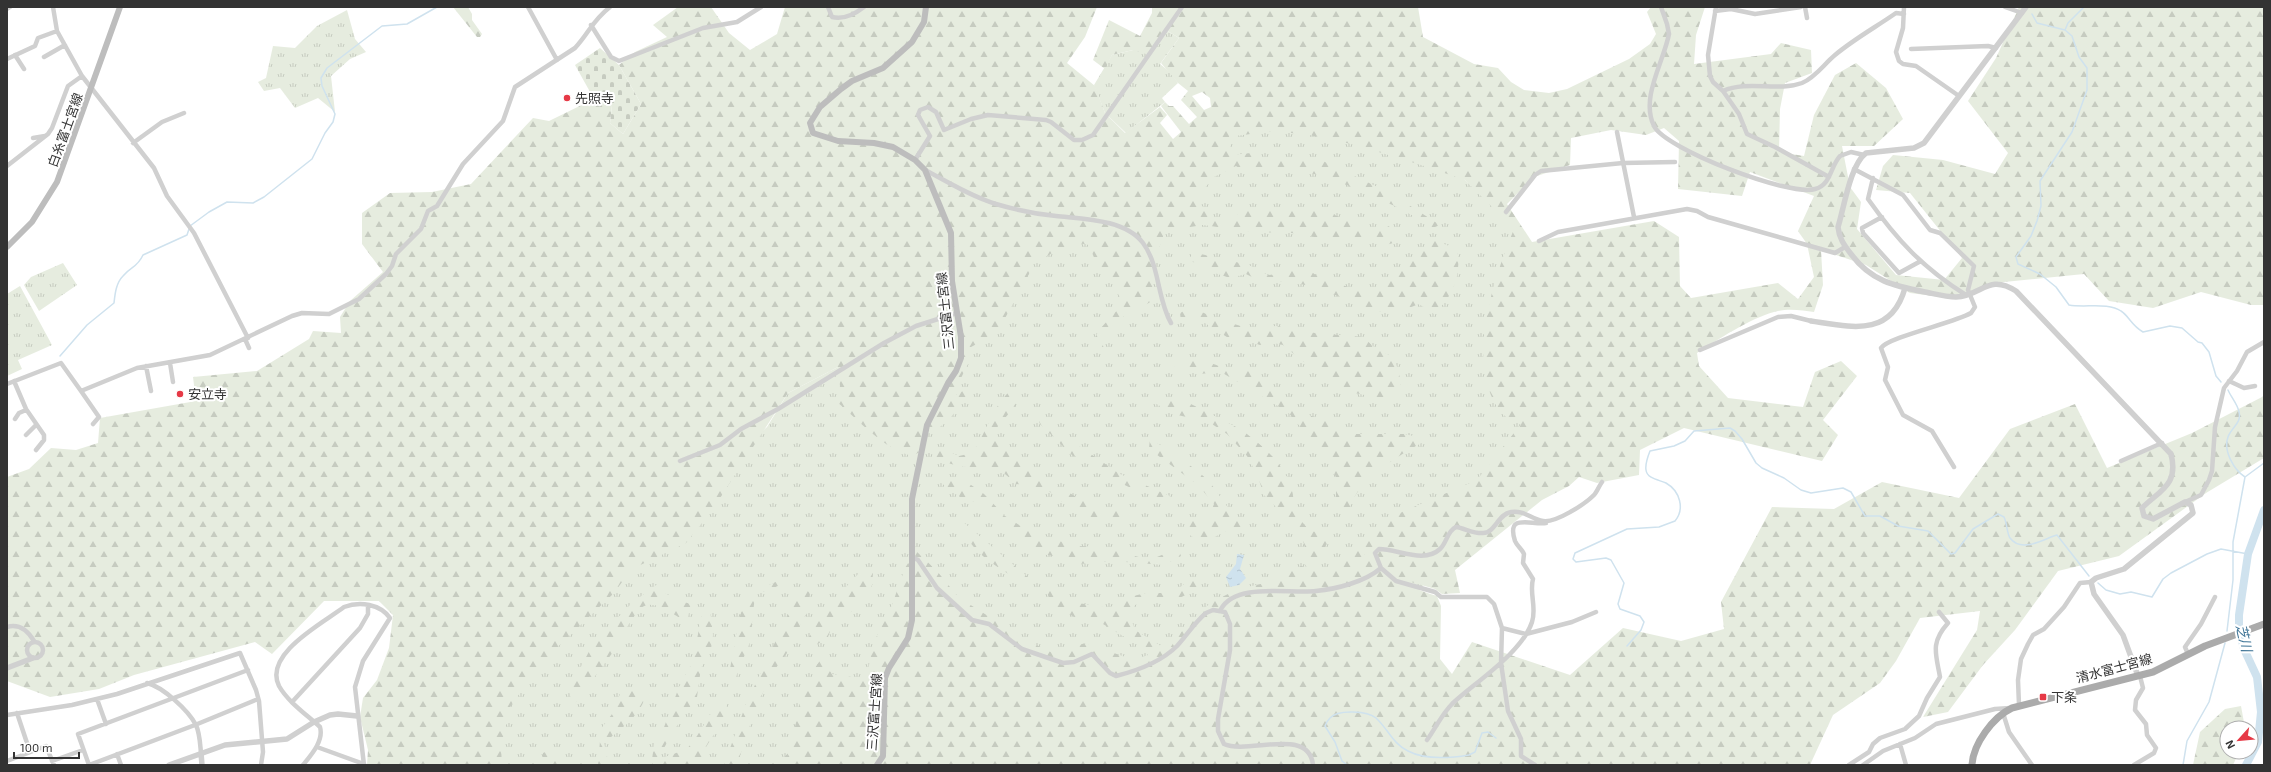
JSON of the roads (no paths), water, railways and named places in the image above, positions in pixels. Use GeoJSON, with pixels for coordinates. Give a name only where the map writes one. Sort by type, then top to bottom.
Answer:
{"type":"FeatureCollection","features":[{"type":"Feature","properties":{"kind":"main road","name":"白糸富士宮線"},"geometry":{"type":"LineString","coordinates":[[7,247],[32,222],[49,198],[57,182],[120,7]]}},
{"type":"Feature","properties":{"kind":"main road","name":"三沢富士宮線"},"geometry":{"type":"LineString","coordinates":[[877,765],[883,756],[885,678],[889,668],[908,638],[912,620],[912,499],[927,425],[956,371],[961,358],[957,313],[952,281],[950,233],[925,170],[915,160],[893,147],[874,143],[838,141],[821,137],[813,133],[810,123],[820,108],[841,89],[852,81],[883,68],[912,42],[924,22],[926,7]]}},
{"type":"Feature","properties":{"kind":"main road","name":"清水富士宮線"},"geometry":{"type":"LineString","coordinates":[[1972,765],[1972,756],[1977,744],[2003,713],[2015,706],[2153,672],[2188,654],[2231,635],[2264,624]]}},
{"type":"Feature","properties":{"kind":"street"},"geometry":{"type":"LineString","coordinates":[[7,10],[10,7]]}},
{"type":"Feature","properties":{"kind":"street"},"geometry":{"type":"LineString","coordinates":[[53,7],[57,31],[82,76],[154,168],[167,196],[194,233],[247,338],[249,348]]}},
{"type":"Feature","properties":{"kind":"street"},"geometry":{"type":"LineString","coordinates":[[528,7],[557,60]]}},
{"type":"Feature","properties":{"kind":"street"},"geometry":{"type":"LineString","coordinates":[[81,391],[116,375],[146,366],[210,355],[268,329],[282,320],[302,313],[328,314],[359,299],[373,287],[392,266],[396,254],[421,229],[428,212],[437,206],[463,164],[503,121],[515,87],[557,60],[583,40],[591,25],[610,7]]}},
{"type":"Feature","properties":{"kind":"street"},"geometry":{"type":"LineString","coordinates":[[591,25],[611,57],[619,61],[703,28],[737,22],[761,7]]}},
{"type":"Feature","properties":{"kind":"street"},"geometry":{"type":"LineString","coordinates":[[828,7],[832,16],[836,18],[850,16],[864,7]]}},
{"type":"Feature","properties":{"kind":"street"},"geometry":{"type":"LineString","coordinates":[[915,160],[930,136],[918,115],[920,110],[928,107],[936,112],[944,130],[971,119],[988,115],[1046,120],[1051,122],[1074,140],[1088,138],[1093,135],[1182,7]]}},
{"type":"Feature","properties":{"kind":"street"},"geometry":{"type":"LineString","coordinates":[[1661,7],[1669,34],[1651,95],[1650,105],[1654,125],[1659,132],[1669,140],[1755,179],[1802,191],[1817,189],[1829,177],[1840,156],[1851,152],[1864,155],[1919,146],[1930,135],[2026,7]]}},
{"type":"Feature","properties":{"kind":"street"},"geometry":{"type":"LineString","coordinates":[[1801,7],[1755,14],[1731,9],[1716,9],[1708,62],[1713,82],[1723,91],[1739,114],[1747,134],[1775,147],[1829,177]]}},
{"type":"Feature","properties":{"kind":"street"},"geometry":{"type":"LineString","coordinates":[[1805,7],[1807,18]]}},
{"type":"Feature","properties":{"kind":"street"},"geometry":{"type":"LineString","coordinates":[[1904,7],[1901,39],[1896,52],[1899,61],[1903,64],[1916,66],[1959,96]]}},
{"type":"Feature","properties":{"kind":"street"},"geometry":{"type":"LineString","coordinates":[[2005,7],[2022,13]]}},
{"type":"Feature","properties":{"kind":"street"},"geometry":{"type":"LineString","coordinates":[[1723,91],[1741,86],[1782,86],[1802,83],[1815,75],[1835,55],[1877,25],[1896,13],[1904,14]]}},
{"type":"Feature","properties":{"kind":"street"},"geometry":{"type":"LineString","coordinates":[[7,59],[35,46],[38,38],[57,31]]}},
{"type":"Feature","properties":{"kind":"street"},"geometry":{"type":"LineString","coordinates":[[44,57],[65,45]]}},
{"type":"Feature","properties":{"kind":"street"},"geometry":{"type":"LineString","coordinates":[[1911,49],[1988,46],[1996,48]]}},
{"type":"Feature","properties":{"kind":"street"},"geometry":{"type":"LineString","coordinates":[[15,55],[24,69]]}},
{"type":"Feature","properties":{"kind":"street"},"geometry":{"type":"LineString","coordinates":[[7,166],[45,136],[52,128],[68,86],[82,76]]}},
{"type":"Feature","properties":{"kind":"street"},"geometry":{"type":"LineString","coordinates":[[133,143],[162,122],[184,113]]}},
{"type":"Feature","properties":{"kind":"street"},"geometry":{"type":"LineString","coordinates":[[1617,132],[1634,217]]}},
{"type":"Feature","properties":{"kind":"street"},"geometry":{"type":"LineString","coordinates":[[33,138],[45,136]]}},
{"type":"Feature","properties":{"kind":"street"},"geometry":{"type":"LineString","coordinates":[[1864,155],[1860,158],[1854,169],[1838,227],[1839,236],[1845,247],[1863,270],[1890,284],[1905,288],[1949,297],[1967,295],[1994,283],[2008,286],[2016,291],[2171,454],[2172,477],[2166,488],[2142,508],[2144,516],[2153,519],[2201,495],[2209,480],[2212,470],[2215,427],[2224,388],[2237,371],[2247,352],[2264,342]]}},
{"type":"Feature","properties":{"kind":"street"},"geometry":{"type":"LineString","coordinates":[[1506,212],[1535,175],[1541,171],[1623,163],[1675,162]]}},
{"type":"Feature","properties":{"kind":"street"},"geometry":{"type":"LineString","coordinates":[[1854,169],[1903,195],[1930,230],[1940,233],[1974,266],[1967,295]]}},
{"type":"Feature","properties":{"kind":"street"},"geometry":{"type":"LineString","coordinates":[[925,170],[996,204],[1037,214],[1083,217],[1104,222],[1134,235],[1143,242],[1149,253],[1159,292],[1171,323]]}},
{"type":"Feature","properties":{"kind":"street"},"geometry":{"type":"LineString","coordinates":[[1873,178],[1868,199],[1882,217],[1919,262],[1934,275],[1967,295],[1975,307],[1971,313],[1925,331],[1900,337],[1888,342],[1881,348],[1888,367],[1885,380],[1903,415],[1932,431],[1954,467]]}},
{"type":"Feature","properties":{"kind":"street"},"geometry":{"type":"LineString","coordinates":[[1539,241],[1558,232],[1634,217],[1687,209],[1697,211],[1708,217],[1835,253],[1845,247]]}},
{"type":"Feature","properties":{"kind":"street"},"geometry":{"type":"LineString","coordinates":[[1882,217],[1862,228],[1863,233],[1898,273],[1919,262]]}},
{"type":"Feature","properties":{"kind":"street"},"geometry":{"type":"LineString","coordinates":[[1700,350],[1778,317],[1791,316],[1811,321],[1847,326],[1872,325],[1895,311],[1900,305],[1905,288]]}},
{"type":"Feature","properties":{"kind":"street"},"geometry":{"type":"LineString","coordinates":[[680,461],[720,445],[741,429],[778,409],[884,343],[916,326],[957,313]]}},
{"type":"Feature","properties":{"kind":"street"},"geometry":{"type":"LineString","coordinates":[[7,384],[61,363],[99,417],[93,424]]}},
{"type":"Feature","properties":{"kind":"street"},"geometry":{"type":"LineString","coordinates":[[170,363],[173,382]]}},
{"type":"Feature","properties":{"kind":"street"},"geometry":{"type":"LineString","coordinates":[[146,366],[152,391]]}},
{"type":"Feature","properties":{"kind":"street"},"geometry":{"type":"LineString","coordinates":[[2229,380],[2244,388],[2255,386]]}},
{"type":"Feature","properties":{"kind":"street"},"geometry":{"type":"LineString","coordinates":[[14,381],[26,410],[44,435],[44,440],[36,450]]}},
{"type":"Feature","properties":{"kind":"street"},"geometry":{"type":"LineString","coordinates":[[15,419],[19,413],[26,410]]}},
{"type":"Feature","properties":{"kind":"street"},"geometry":{"type":"LineString","coordinates":[[26,435],[36,425]]}},
{"type":"Feature","properties":{"kind":"street"},"geometry":{"type":"LineString","coordinates":[[2121,461],[2162,443]]}},
{"type":"Feature","properties":{"kind":"street"},"geometry":{"type":"LineString","coordinates":[[1427,740],[1451,705],[1501,663],[1526,634],[1532,622],[1534,610],[1531,586],[1533,579],[1523,563],[1524,554],[1515,543],[1513,528],[1515,524],[1521,521],[1538,523],[1551,521],[1586,502],[1595,494],[1602,482]]}},
{"type":"Feature","properties":{"kind":"street"},"geometry":{"type":"LineString","coordinates":[[1863,765],[1883,751],[1915,738],[1936,724],[1995,709],[2015,706],[2022,659],[2031,639],[2064,607],[2080,583],[2091,582],[2096,578],[2119,572],[2186,520],[2193,513],[2191,505],[2185,502]]}},
{"type":"Feature","properties":{"kind":"street"},"geometry":{"type":"LineString","coordinates":[[1534,765],[1521,756],[1522,739],[1508,711],[1501,663],[1502,628],[1494,604],[1487,597],[1441,597],[1435,592],[1396,581],[1382,568],[1376,553],[1379,549],[1426,556],[1441,549],[1452,529],[1456,527],[1481,533],[1488,532],[1502,515],[1516,512],[1521,512],[1542,521],[1551,521]]}},
{"type":"Feature","properties":{"kind":"street"},"geometry":{"type":"LineString","coordinates":[[912,557],[918,560],[937,588],[967,616],[972,620],[989,624],[1012,644],[1052,661],[1063,663],[1074,662],[1092,654],[1110,673],[1116,676],[1136,670],[1163,656],[1175,647],[1206,613],[1220,609],[1225,612],[1228,617],[1231,634],[1218,719],[1218,731],[1224,744],[1232,748],[1277,744],[1301,745],[1313,758],[1313,765]]}},
{"type":"Feature","properties":{"kind":"street"},"geometry":{"type":"LineString","coordinates":[[1220,609],[1224,604],[1243,594],[1264,590],[1300,592],[1326,589],[1358,580],[1382,568]]}},
{"type":"Feature","properties":{"kind":"street"},"geometry":{"type":"LineString","coordinates":[[2091,582],[2094,594],[2123,635],[2143,688],[2136,700],[2135,710],[2146,724],[2147,735],[2156,748],[2154,753],[2134,765]]}},
{"type":"Feature","properties":{"kind":"street"},"geometry":{"type":"LineString","coordinates":[[2188,654],[2185,647],[2201,624],[2215,597]]}},
{"type":"Feature","properties":{"kind":"street"},"geometry":{"type":"LineString","coordinates":[[303,765],[317,747],[322,732],[279,686],[276,670],[279,661],[286,650],[344,607],[355,604],[384,609],[390,618],[363,661],[355,687],[357,716],[364,765],[317,747]]}},
{"type":"Feature","properties":{"kind":"street"},"geometry":{"type":"LineString","coordinates":[[293,701],[360,628],[368,614],[368,606]]}},
{"type":"Feature","properties":{"kind":"street"},"geometry":{"type":"LineString","coordinates":[[1502,628],[1526,634],[1572,622],[1596,612]]}},
{"type":"Feature","properties":{"kind":"street"},"geometry":{"type":"LineString","coordinates":[[1849,765],[1869,752],[1873,744],[1880,738],[1905,729],[1919,716],[1927,698],[1940,677],[1935,657],[1935,646],[1940,632],[1948,623],[1939,612]]}},
{"type":"Feature","properties":{"kind":"street"},"geometry":{"type":"LineString","coordinates":[[7,627],[19,626],[24,629],[34,641],[43,646],[44,650],[38,658],[33,658],[7,668]]}},
{"type":"Feature","properties":{"kind":"street"},"geometry":{"type":"LineString","coordinates":[[33,658],[29,656],[27,647],[34,641]]}},
{"type":"Feature","properties":{"kind":"street"},"geometry":{"type":"LineString","coordinates":[[7,715],[72,705],[118,694],[145,683],[240,653],[248,670],[258,699],[263,752],[261,765]]}},
{"type":"Feature","properties":{"kind":"street"},"geometry":{"type":"LineString","coordinates":[[248,670],[78,734],[83,750],[89,764],[195,725],[258,699]]}},
{"type":"Feature","properties":{"kind":"street"},"geometry":{"type":"LineString","coordinates":[[145,683],[160,688],[195,725],[202,765]]}},
{"type":"Feature","properties":{"kind":"street"},"geometry":{"type":"LineString","coordinates":[[97,699],[106,724]]}},
{"type":"Feature","properties":{"kind":"street"},"geometry":{"type":"LineString","coordinates":[[17,713],[30,752]]}},
{"type":"Feature","properties":{"kind":"street"},"geometry":{"type":"LineString","coordinates":[[2003,713],[2010,732],[2032,765]]}},
{"type":"Feature","properties":{"kind":"street"},"geometry":{"type":"LineString","coordinates":[[169,765],[233,743],[287,739],[314,722],[338,714],[357,716]]}},
{"type":"Feature","properties":{"kind":"street"},"geometry":{"type":"LineString","coordinates":[[1900,744],[1906,765]]}},
{"type":"Feature","properties":{"kind":"street"},"geometry":{"type":"LineString","coordinates":[[7,761],[46,746],[53,763],[83,750]]}},
{"type":"Feature","properties":{"kind":"street"},"geometry":{"type":"LineString","coordinates":[[116,754],[121,765]]}},
{"type":"Feature","properties":{"kind":"water"},"geometry":{"type":"Polygon","coordinates":[[[1237,554],[1244,555],[1240,569],[1246,578],[1239,585],[1230,587],[1226,577],[1236,564],[1237,554]]]}},
{"type":"Feature","properties":{"kind":"waterway"},"geometry":{"type":"LineString","coordinates":[[190,226],[209,212],[227,202],[253,203],[264,197],[312,159],[325,133],[333,122],[335,114],[322,86],[321,78],[327,68],[382,26],[407,24],[437,7]]}},
{"type":"Feature","properties":{"kind":"waterway"},"geometry":{"type":"LineString","coordinates":[[2065,30],[2068,23],[2084,7]]}},
{"type":"Feature","properties":{"kind":"waterway"},"geometry":{"type":"LineString","coordinates":[[2032,14],[2037,23],[2065,30],[2072,36],[2079,57],[2087,68],[2087,90],[2072,132],[2040,181],[2041,206],[2031,236],[2016,257],[2018,264],[2040,274],[2056,287],[2069,305],[2116,308],[2124,313],[2143,332],[2170,326],[2182,328],[2198,342],[2202,343],[2209,352],[2216,376],[2221,382]]}},
{"type":"Feature","properties":{"kind":"waterway"},"geometry":{"type":"LineString","coordinates":[[60,356],[87,325],[114,303],[116,289],[119,282],[126,273],[136,265],[143,255],[187,235],[189,229]]}},
{"type":"Feature","properties":{"kind":"waterway"},"geometry":{"type":"LineString","coordinates":[[2228,390],[2240,416],[2238,422],[2228,437],[2228,454],[2233,465],[2245,477]]}},
{"type":"Feature","properties":{"kind":"waterway"},"geometry":{"type":"LineString","coordinates":[[1627,646],[1641,630],[1644,622],[1640,616],[1620,609],[1618,604],[1624,583],[1611,560],[1606,558],[1576,562],[1573,559],[1575,553],[1627,529],[1659,527],[1675,521],[1680,511],[1680,500],[1678,495],[1671,486],[1654,479],[1649,475],[1646,470],[1646,463],[1650,451],[1674,446],[1685,441],[1694,431],[1730,428],[1742,439],[1756,463],[1762,468],[1784,478],[1801,490],[1811,493],[1843,488],[1851,492],[1865,516],[1880,516],[1898,526],[1928,531],[1951,554],[1955,553],[1973,529],[1998,514],[2004,517],[2008,534],[2015,543],[2021,545],[2034,544],[2057,535],[2089,576]]}},
{"type":"Feature","properties":{"kind":"waterway"},"geometry":{"type":"LineString","coordinates":[[2227,631],[2233,580],[2233,542],[2245,477],[2264,463]]}},
{"type":"Feature","properties":{"kind":"waterway","name":"芝川"},"geometry":{"type":"LineString","coordinates":[[2246,765],[2258,742],[2261,712],[2257,677],[2244,649],[2239,628],[2239,615],[2248,554],[2264,510]]}},
{"type":"Feature","properties":{"kind":"waterway"},"geometry":{"type":"LineString","coordinates":[[2098,583],[2106,590],[2120,594],[2131,592],[2152,597],[2163,579],[2171,573],[2207,554],[2221,549],[2248,554]]}},
{"type":"Feature","properties":{"kind":"waterway"},"geometry":{"type":"LineString","coordinates":[[2183,765],[2187,741],[2209,702],[2225,643]]}},
{"type":"Feature","properties":{"kind":"waterway"},"geometry":{"type":"LineString","coordinates":[[1347,765],[1342,761],[1335,742],[1325,726],[1330,718],[1339,713],[1353,712],[1367,714],[1376,718],[1398,744],[1408,751],[1422,756],[1454,757],[1469,755],[1475,752],[1482,733],[1488,732],[1496,738]]}},
{"type":"Feature","properties":{"kind":"place","name":"先照寺"},"geometry":{"type":"Point","coordinates":[567,98]}},
{"type":"Feature","properties":{"kind":"place","name":"安立寺"},"geometry":{"type":"Point","coordinates":[180,394]}},
{"type":"Feature","properties":{"kind":"place","name":"下条"},"geometry":{"type":"Point","coordinates":[2043,697]}}]}
